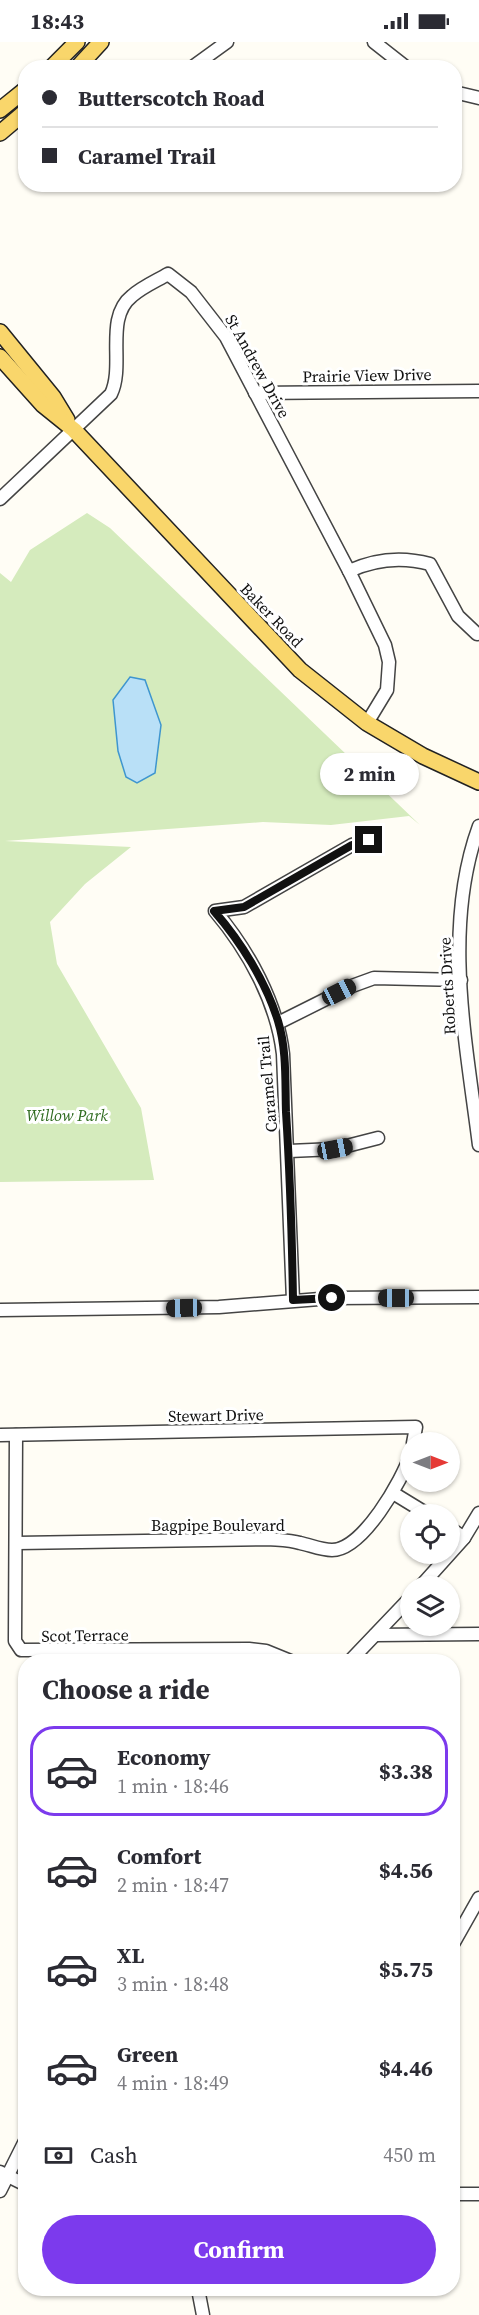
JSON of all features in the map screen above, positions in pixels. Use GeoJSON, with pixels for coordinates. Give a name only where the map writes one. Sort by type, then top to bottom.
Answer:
{"type":"FeatureCollection","features":[{"type":"Feature","properties":{"kind":"main road"},"geometry":{"type":"LineString","coordinates":[[59,60],[77,42]]}},
{"type":"Feature","properties":{"kind":"main road"},"geometry":{"type":"LineString","coordinates":[[84,60],[101,42]]}},
{"type":"Feature","properties":{"kind":"main road"},"geometry":{"type":"LineString","coordinates":[[0,110],[18,95]]}},
{"type":"Feature","properties":{"kind":"main road"},"geometry":{"type":"LineString","coordinates":[[0,133],[18,118]]}},
{"type":"Feature","properties":{"kind":"main road","name":"Baker Road"},"geometry":{"type":"LineString","coordinates":[[0,332],[53,397],[74,430]]}},
{"type":"Feature","properties":{"kind":"main road","name":"Baker Road"},"geometry":{"type":"LineString","coordinates":[[0,357],[43,405],[74,430],[264,635],[300,670],[367,723],[423,756],[479,782]]}},
{"type":"Feature","properties":{"kind":"street"},"geometry":{"type":"LineString","coordinates":[[202,60],[227,42]]}},
{"type":"Feature","properties":{"kind":"street"},"geometry":{"type":"LineString","coordinates":[[374,42],[397,60]]}},
{"type":"Feature","properties":{"kind":"street"},"geometry":{"type":"LineString","coordinates":[[462,94],[479,98]]}},
{"type":"Feature","properties":{"kind":"street","name":"St Andrew Drive"},"geometry":{"type":"LineString","coordinates":[[0,499],[103,403],[116,383],[119,315],[123,305],[131,296],[168,274],[191,292],[210,314],[255,393],[349,571],[385,645],[389,662],[387,690],[367,723]]}},
{"type":"Feature","properties":{"kind":"street","name":"Prairie View Drive"},"geometry":{"type":"LineString","coordinates":[[255,393],[479,391]]}},
{"type":"Feature","properties":{"kind":"street"},"geometry":{"type":"LineString","coordinates":[[349,571],[381,560],[419,561],[430,564],[458,616],[477,634]]}},
{"type":"Feature","properties":{"kind":"street","name":"Roberts Drive"},"geometry":{"type":"LineString","coordinates":[[479,826],[464,886],[461,980],[479,1145]]}},
{"type":"Feature","properties":{"kind":"street","name":"Caramel Trail"},"geometry":{"type":"LineString","coordinates":[[293,1300],[289,1151],[283,1054],[278,1023],[263,987],[230,929],[214,911],[244,907],[352,845],[369,840]]}},
{"type":"Feature","properties":{"kind":"street"},"geometry":{"type":"LineString","coordinates":[[278,1023],[352,986],[374,978],[461,980]]}},
{"type":"Feature","properties":{"kind":"street"},"geometry":{"type":"LineString","coordinates":[[289,1151],[335,1149],[378,1138]]}},
{"type":"Feature","properties":{"kind":"street"},"geometry":{"type":"LineString","coordinates":[[0,1310],[230,1307],[293,1300],[479,1297]]}},
{"type":"Feature","properties":{"kind":"street","name":"Stewart Drive"},"geometry":{"type":"LineString","coordinates":[[0,1435],[416,1427],[415,1432]]}},
{"type":"Feature","properties":{"kind":"street","name":"Scot Terrace"},"geometry":{"type":"LineString","coordinates":[[16,1435],[15,1641],[21,1650],[249,1649],[273,1654]]}},
{"type":"Feature","properties":{"kind":"street"},"geometry":{"type":"LineString","coordinates":[[400,1478],[393,1493],[411,1504]]}},
{"type":"Feature","properties":{"kind":"street","name":"Bagpipe Boulevard"},"geometry":{"type":"LineString","coordinates":[[17,1543],[268,1539],[300,1542],[331,1550],[352,1542],[393,1493]]}},
{"type":"Feature","properties":{"kind":"street"},"geometry":{"type":"LineString","coordinates":[[430,1576],[464,1538],[479,1513]]}},
{"type":"Feature","properties":{"kind":"street"},"geometry":{"type":"LineString","coordinates":[[460,1535],[464,1538]]}},
{"type":"Feature","properties":{"kind":"street"},"geometry":{"type":"LineString","coordinates":[[357,1654],[400,1609]]}},
{"type":"Feature","properties":{"kind":"street"},"geometry":{"type":"LineString","coordinates":[[375,1635],[479,1634]]}},
{"type":"Feature","properties":{"kind":"street"},"geometry":{"type":"LineString","coordinates":[[460,1932],[479,1898]]}},
{"type":"Feature","properties":{"kind":"street"},"geometry":{"type":"LineString","coordinates":[[0,2191],[3,2174],[18,2151]]}},
{"type":"Feature","properties":{"kind":"street"},"geometry":{"type":"LineString","coordinates":[[3,2174],[18,2181]]}},
{"type":"Feature","properties":{"kind":"street"},"geometry":{"type":"LineString","coordinates":[[460,2194],[479,2194]]}},
{"type":"Feature","properties":{"kind":"street"},"geometry":{"type":"LineString","coordinates":[[199,2296],[203,2315]]}},
{"type":"Feature","properties":{"kind":"green space","name":"Willow Park"},"geometry":{"type":"Polygon","coordinates":[[[87,513],[110,528],[420,825],[409,816],[331,825],[263,822],[5,841],[131,847],[85,884],[50,922],[57,964],[141,1108],[154,1180],[0,1182],[0,573],[11,582],[30,550],[87,513]]]}},
{"type":"Feature","properties":{"kind":"water"},"geometry":{"type":"Polygon","coordinates":[[[130,677],[145,680],[161,725],[155,773],[137,783],[126,777],[118,751],[113,700],[130,677]]]}},
{"type":"Feature","properties":{"kind":"route"},"geometry":{"type":"LineString","coordinates":[[332,1298],[293,1300],[289,1153],[282,1041],[272,1005],[263,987],[230,929],[214,911],[244,907],[352,845],[369,840]]}}]}
